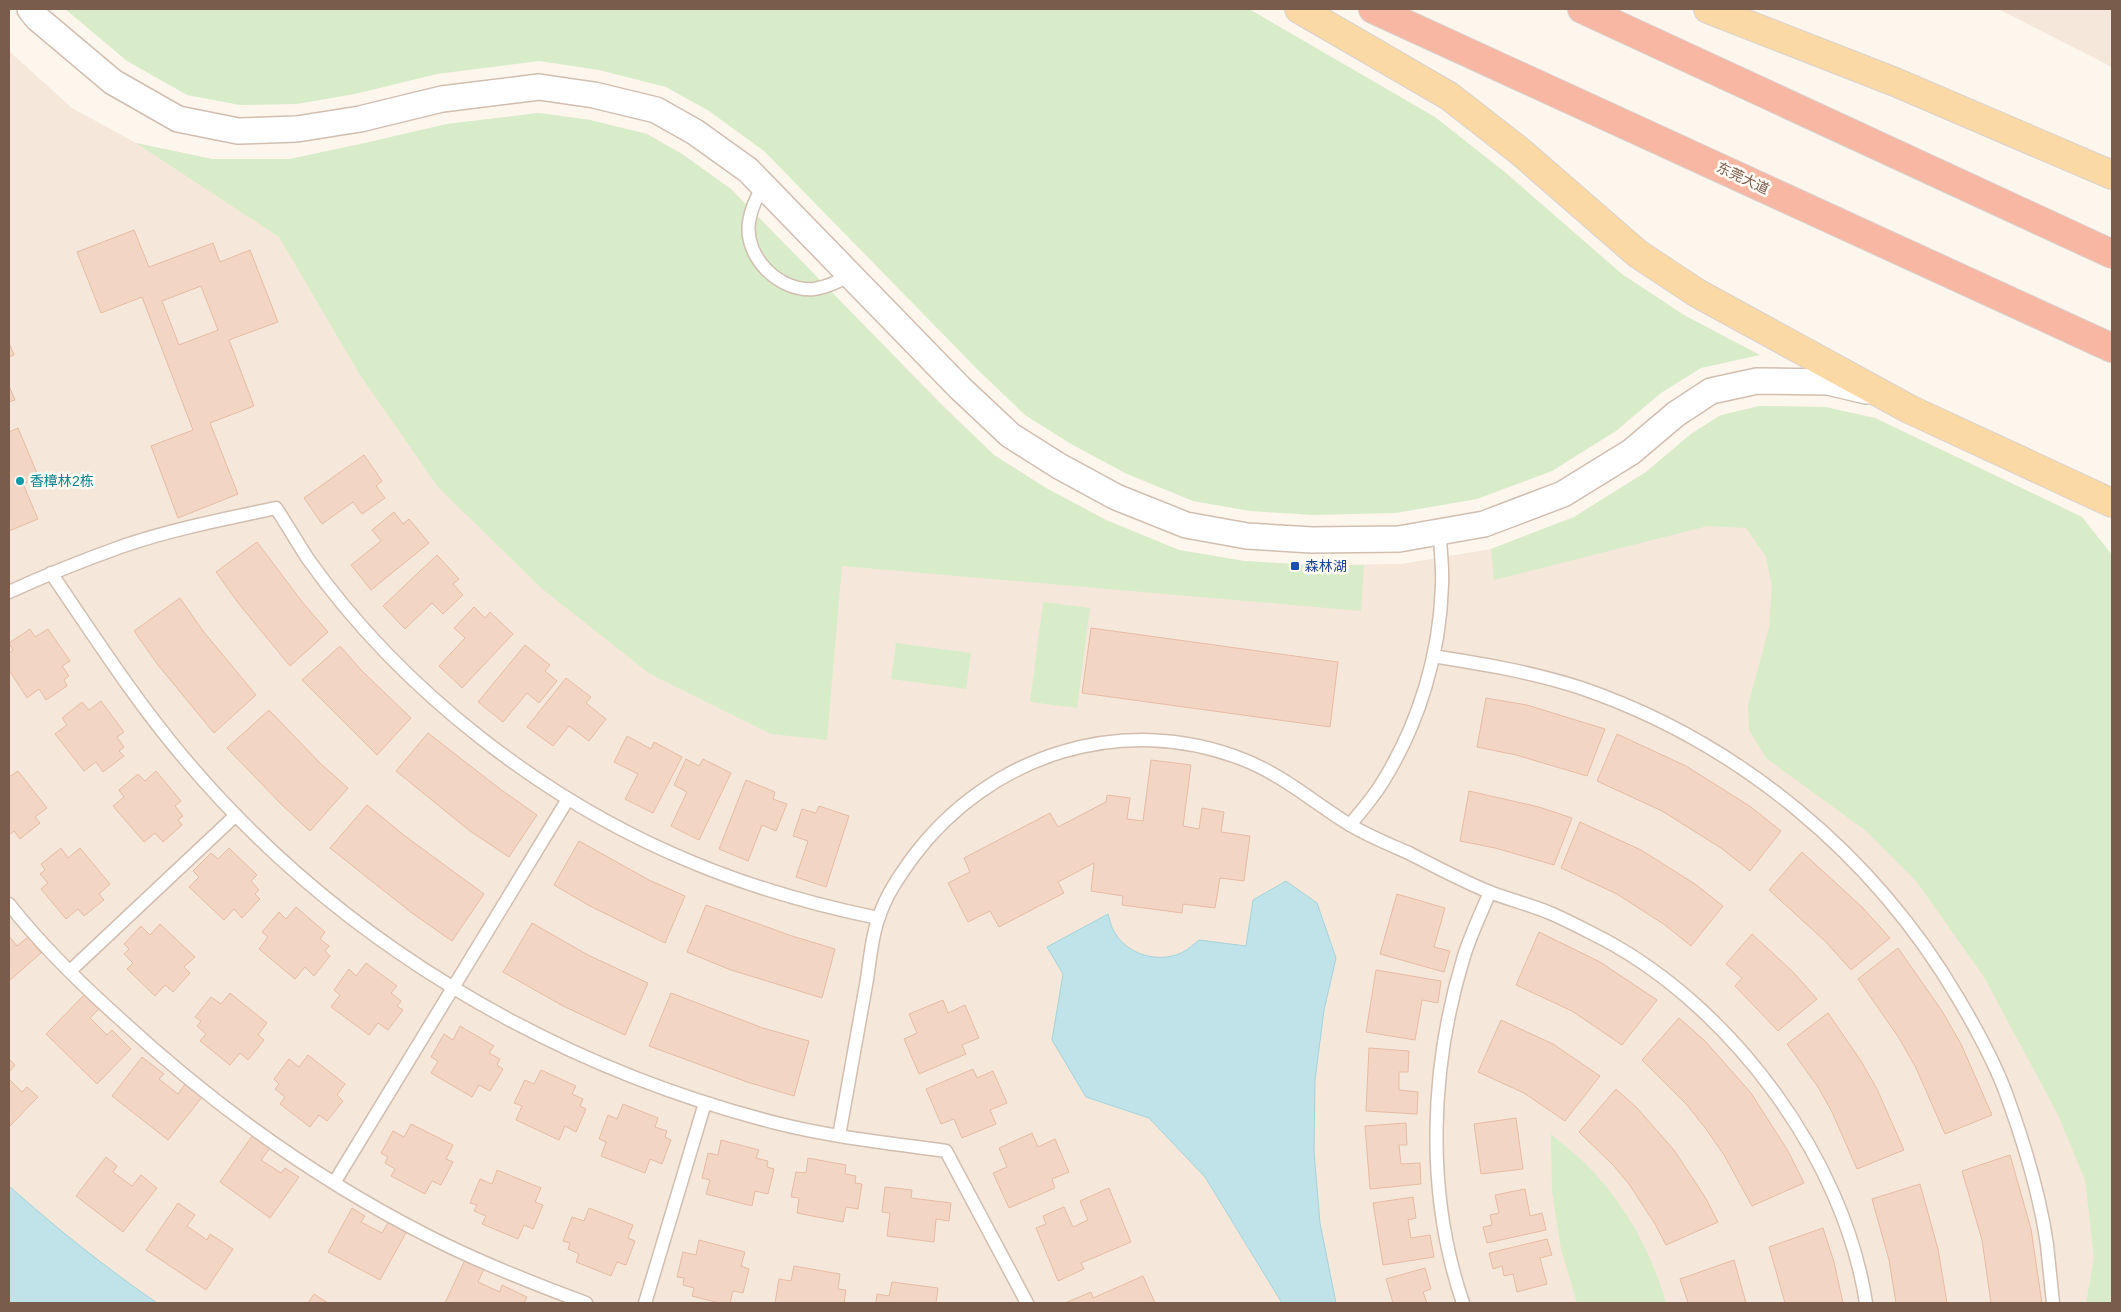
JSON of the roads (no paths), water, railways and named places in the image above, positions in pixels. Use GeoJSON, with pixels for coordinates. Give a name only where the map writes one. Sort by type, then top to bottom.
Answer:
{"type":"FeatureCollection","features":[{"type":"Feature","properties":{"kind":"highway","name":"东莞大道"},"geometry":{"type":"LineString","coordinates":[[1374,9],[2112,348]]}},
{"type":"Feature","properties":{"kind":"highway"},"geometry":{"type":"LineString","coordinates":[[1582,9],[2112,254]]}},
{"type":"Feature","properties":{"kind":"main road"},"geometry":{"type":"LineString","coordinates":[[1299,9],[1449,96],[1522,153],[1638,254],[1697,293],[1918,413],[2107,504]]}},
{"type":"Feature","properties":{"kind":"main road"},"geometry":{"type":"LineString","coordinates":[[1708,9],[1896,82],[2112,175]]}},
{"type":"Feature","properties":{"kind":"street"},"geometry":{"type":"LineString","coordinates":[[30,9],[37,18],[113,82],[178,119],[238,131],[298,130],[360,119],[442,99],[539,87],[594,94],[656,110],[695,132],[748,170],[960,388],[1010,435],[1059,466],[1116,497],[1186,525],[1247,536],[1312,540],[1399,539],[1484,524],[1563,494],[1631,452],[1676,414],[1711,391],[1757,381],[1828,382],[1884,394]]}},
{"type":"Feature","properties":{"kind":"lane"},"geometry":{"type":"LineString","coordinates":[[763,186],[753,204],[748,224],[751,244],[760,262],[774,277],[792,286],[812,289],[832,285],[850,275]]}},
{"type":"Feature","properties":{"kind":"lane"},"geometry":{"type":"LineString","coordinates":[[9,592],[51,573],[134,543],[199,524],[276,508],[308,559],[352,615],[401,667],[453,715],[509,759],[568,799],[629,834],[694,863],[760,888],[828,908],[878,918]]}},
{"type":"Feature","properties":{"kind":"lane"},"geometry":{"type":"LineString","coordinates":[[1350,825],[1382,783],[1407,737],[1426,688],[1437,637],[1442,584],[1440,532]]}},
{"type":"Feature","properties":{"kind":"lane"},"geometry":{"type":"LineString","coordinates":[[51,573],[130,690],[184,759],[236,815],[310,884],[379,939],[452,988],[530,1032],[610,1069],[705,1103],[777,1124],[839,1136],[946,1151],[1026,1303]]}},
{"type":"Feature","properties":{"kind":"lane"},"geometry":{"type":"LineString","coordinates":[[1433,656],[1517,671],[1581,688],[1652,717],[1718,753],[1781,795],[1839,845],[1891,900],[1937,961],[1976,1027],[2007,1096],[2031,1168],[2047,1243],[2053,1303]]}},
{"type":"Feature","properties":{"kind":"lane"},"geometry":{"type":"LineString","coordinates":[[839,1136],[878,918],[900,874],[929,835],[965,801],[1014,770],[1050,755],[1098,743],[1156,741],[1195,746],[1242,759],[1286,780],[1350,825],[1490,892],[1567,921],[1608,942],[1661,976],[1711,1018],[1754,1065],[1792,1117],[1824,1173],[1848,1232],[1866,1303]]}},
{"type":"Feature","properties":{"kind":"lane"},"geometry":{"type":"LineString","coordinates":[[334,1183],[568,799]]}},
{"type":"Feature","properties":{"kind":"lane"},"geometry":{"type":"LineString","coordinates":[[70,971],[236,815]]}},
{"type":"Feature","properties":{"kind":"lane"},"geometry":{"type":"LineString","coordinates":[[1464,1303],[1457,1285],[1443,1220],[1437,1153],[1438,1086],[1448,1019],[1462,964],[1490,892]]}},
{"type":"Feature","properties":{"kind":"lane"},"geometry":{"type":"LineString","coordinates":[[9,904],[70,971],[162,1058],[246,1124],[334,1183],[426,1235],[523,1280],[586,1303]]}},
{"type":"Feature","properties":{"kind":"lane"},"geometry":{"type":"LineString","coordinates":[[645,1303],[705,1103]]}},
{"type":"Feature","properties":{"kind":"water"},"geometry":{"type":"Polygon","coordinates":[[[1286,881],[1317,903],[1336,958],[1324,1010],[1315,1080],[1314,1152],[1320,1223],[1336,1303],[1282,1303],[1205,1177],[1149,1118],[1086,1097],[1052,1040],[1063,974],[1047,947],[1108,914],[1112,929],[1121,941],[1136,952],[1145,955],[1155,957],[1174,956],[1185,951],[1199,940],[1246,946],[1253,900],[1286,881]]]}},
{"type":"Feature","properties":{"kind":"water"},"geometry":{"type":"Polygon","coordinates":[[[9,1186],[81,1247],[157,1303],[9,1303],[9,1186]]]}},
{"type":"Feature","properties":{"kind":"place","name":"香樟林2栋"},"geometry":{"type":"Point","coordinates":[20,481]}},
{"type":"Feature","properties":{"kind":"place","name":"森林湖"},"geometry":{"type":"Point","coordinates":[1295,566]}}]}
